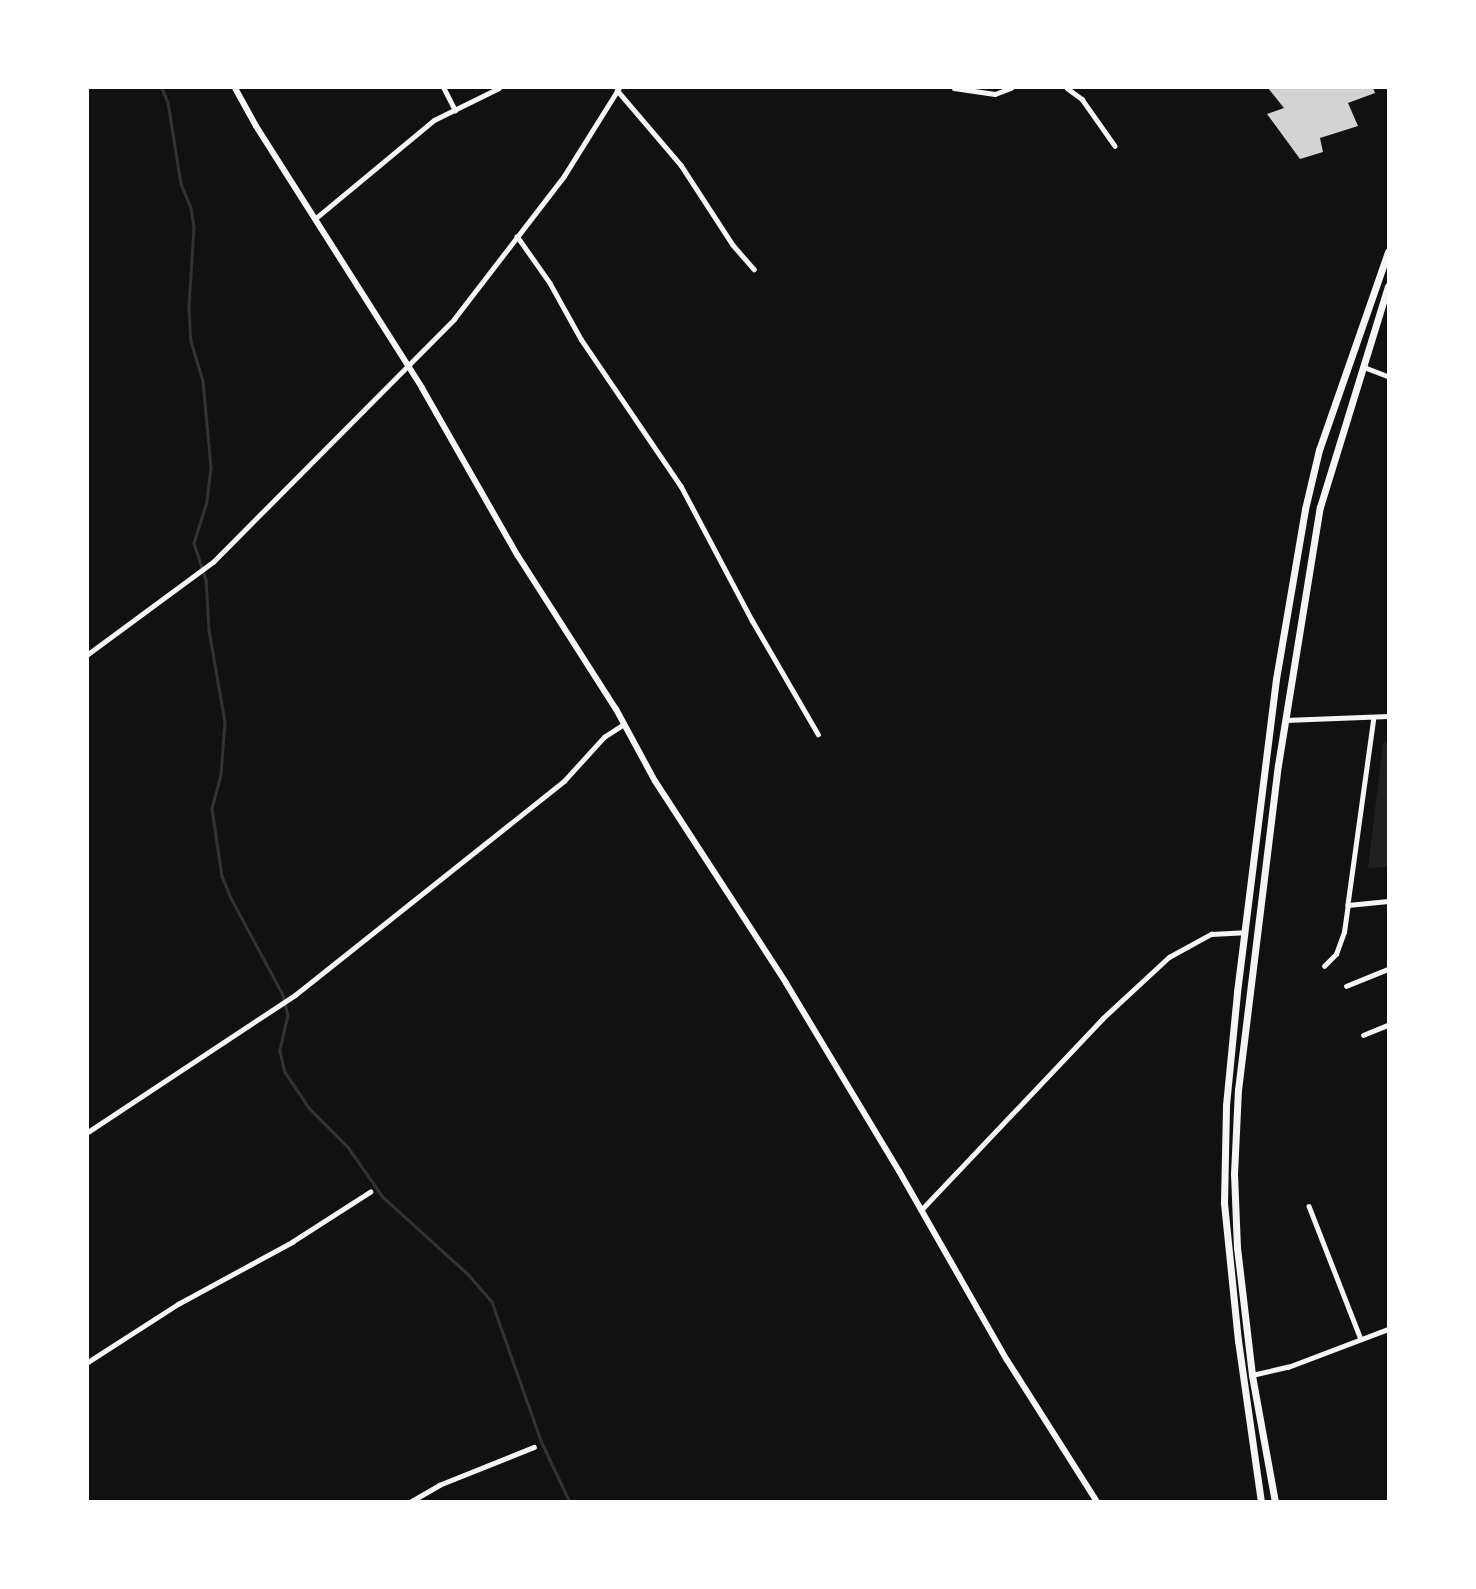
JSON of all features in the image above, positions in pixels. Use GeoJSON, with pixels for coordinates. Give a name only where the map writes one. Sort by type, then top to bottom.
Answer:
{"type":"FeatureCollection","features":[{"type":"Feature","properties":{"kind":"highway"},"geometry":{"type":"LineString","coordinates":[[1261,1502],[1238,1340],[1224,1203],[1226,1105],[1276,679],[1305,509],[1319,450],[1388,251]]}},
{"type":"Feature","properties":{"kind":"highway"},"geometry":{"type":"LineString","coordinates":[[1275,1502],[1252,1375],[1237,1248],[1234,1174],[1238,1090],[1285,720],[1320,507],[1388,286]]}},
{"type":"Feature","properties":{"kind":"main road"},"geometry":{"type":"LineString","coordinates":[[235,88],[256,126],[408,368],[518,556],[624,724],[655,781],[786,983],[1007,1360],[1097,1502]]}},
{"type":"Feature","properties":{"kind":"street"},"geometry":{"type":"LineString","coordinates":[[444,88],[455,110]]}},
{"type":"Feature","properties":{"kind":"street"},"geometry":{"type":"LineString","coordinates":[[316,218],[434,120],[499,88]]}},
{"type":"Feature","properties":{"kind":"street"},"geometry":{"type":"LineString","coordinates":[[954,88],[995,94],[1011,88]]}},
{"type":"Feature","properties":{"kind":"street"},"geometry":{"type":"LineString","coordinates":[[1067,88],[1082,99],[1115,146]]}},
{"type":"Feature","properties":{"kind":"street"},"geometry":{"type":"LineString","coordinates":[[88,654],[209,566],[454,319],[564,176],[618,89],[681,165],[733,245],[754,269]]}},
{"type":"Feature","properties":{"kind":"street"},"geometry":{"type":"LineString","coordinates":[[517,236],[550,283],[581,339],[681,486],[752,620],[818,734]]}},
{"type":"Feature","properties":{"kind":"street"},"geometry":{"type":"LineString","coordinates":[[1363,367],[1388,376]]}},
{"type":"Feature","properties":{"kind":"street"},"geometry":{"type":"LineString","coordinates":[[1285,720],[1388,716]]}},
{"type":"Feature","properties":{"kind":"street"},"geometry":{"type":"LineString","coordinates":[[1324,965],[1336,954],[1344,932],[1374,717]]}},
{"type":"Feature","properties":{"kind":"street"},"geometry":{"type":"LineString","coordinates":[[88,1132],[281,1005],[564,780],[604,737],[624,724]]}},
{"type":"Feature","properties":{"kind":"street"},"geometry":{"type":"LineString","coordinates":[[1348,905],[1388,901]]}},
{"type":"Feature","properties":{"kind":"street"},"geometry":{"type":"LineString","coordinates":[[921,1210],[1102,1019],[1169,957],[1211,934],[1245,932]]}},
{"type":"Feature","properties":{"kind":"street"},"geometry":{"type":"LineString","coordinates":[[1346,986],[1388,969]]}},
{"type":"Feature","properties":{"kind":"street"},"geometry":{"type":"LineString","coordinates":[[1363,1034],[1388,1025]]}},
{"type":"Feature","properties":{"kind":"street"},"geometry":{"type":"LineString","coordinates":[[88,1362],[178,1304],[292,1242],[370,1192]]}},
{"type":"Feature","properties":{"kind":"street"},"geometry":{"type":"LineString","coordinates":[[1309,1206],[1360,1338]]}},
{"type":"Feature","properties":{"kind":"street"},"geometry":{"type":"LineString","coordinates":[[1252,1375],[1288,1367],[1388,1329]]}},
{"type":"Feature","properties":{"kind":"street"},"geometry":{"type":"LineString","coordinates":[[410,1502],[439,1485],[534,1447]]}},
{"type":"Feature","properties":{"kind":"shaded area"},"geometry":{"type":"Polygon","coordinates":[[[1383,743],[1388,743],[1388,867],[1368,868],[1383,743]]]}},
{"type":"Feature","properties":{"kind":"building"},"geometry":{"type":"Polygon","coordinates":[[[1268,88],[1373,88],[1375,93],[1348,103],[1358,126],[1320,138],[1323,152],[1300,159],[1267,114],[1284,108],[1268,88]]]}},
{"type":"Feature","properties":{"kind":"waterway"},"geometry":{"type":"LineString","coordinates":[[162,88],[168,102],[181,184],[191,208],[194,227],[189,307],[191,341],[203,381],[211,468],[207,502],[194,543],[206,579],[209,630],[225,722],[221,775],[212,809],[222,876],[283,995],[288,1015],[280,1051],[285,1072],[310,1109],[348,1147],[383,1197],[468,1274],[492,1302],[542,1443],[570,1502]]}}]}
